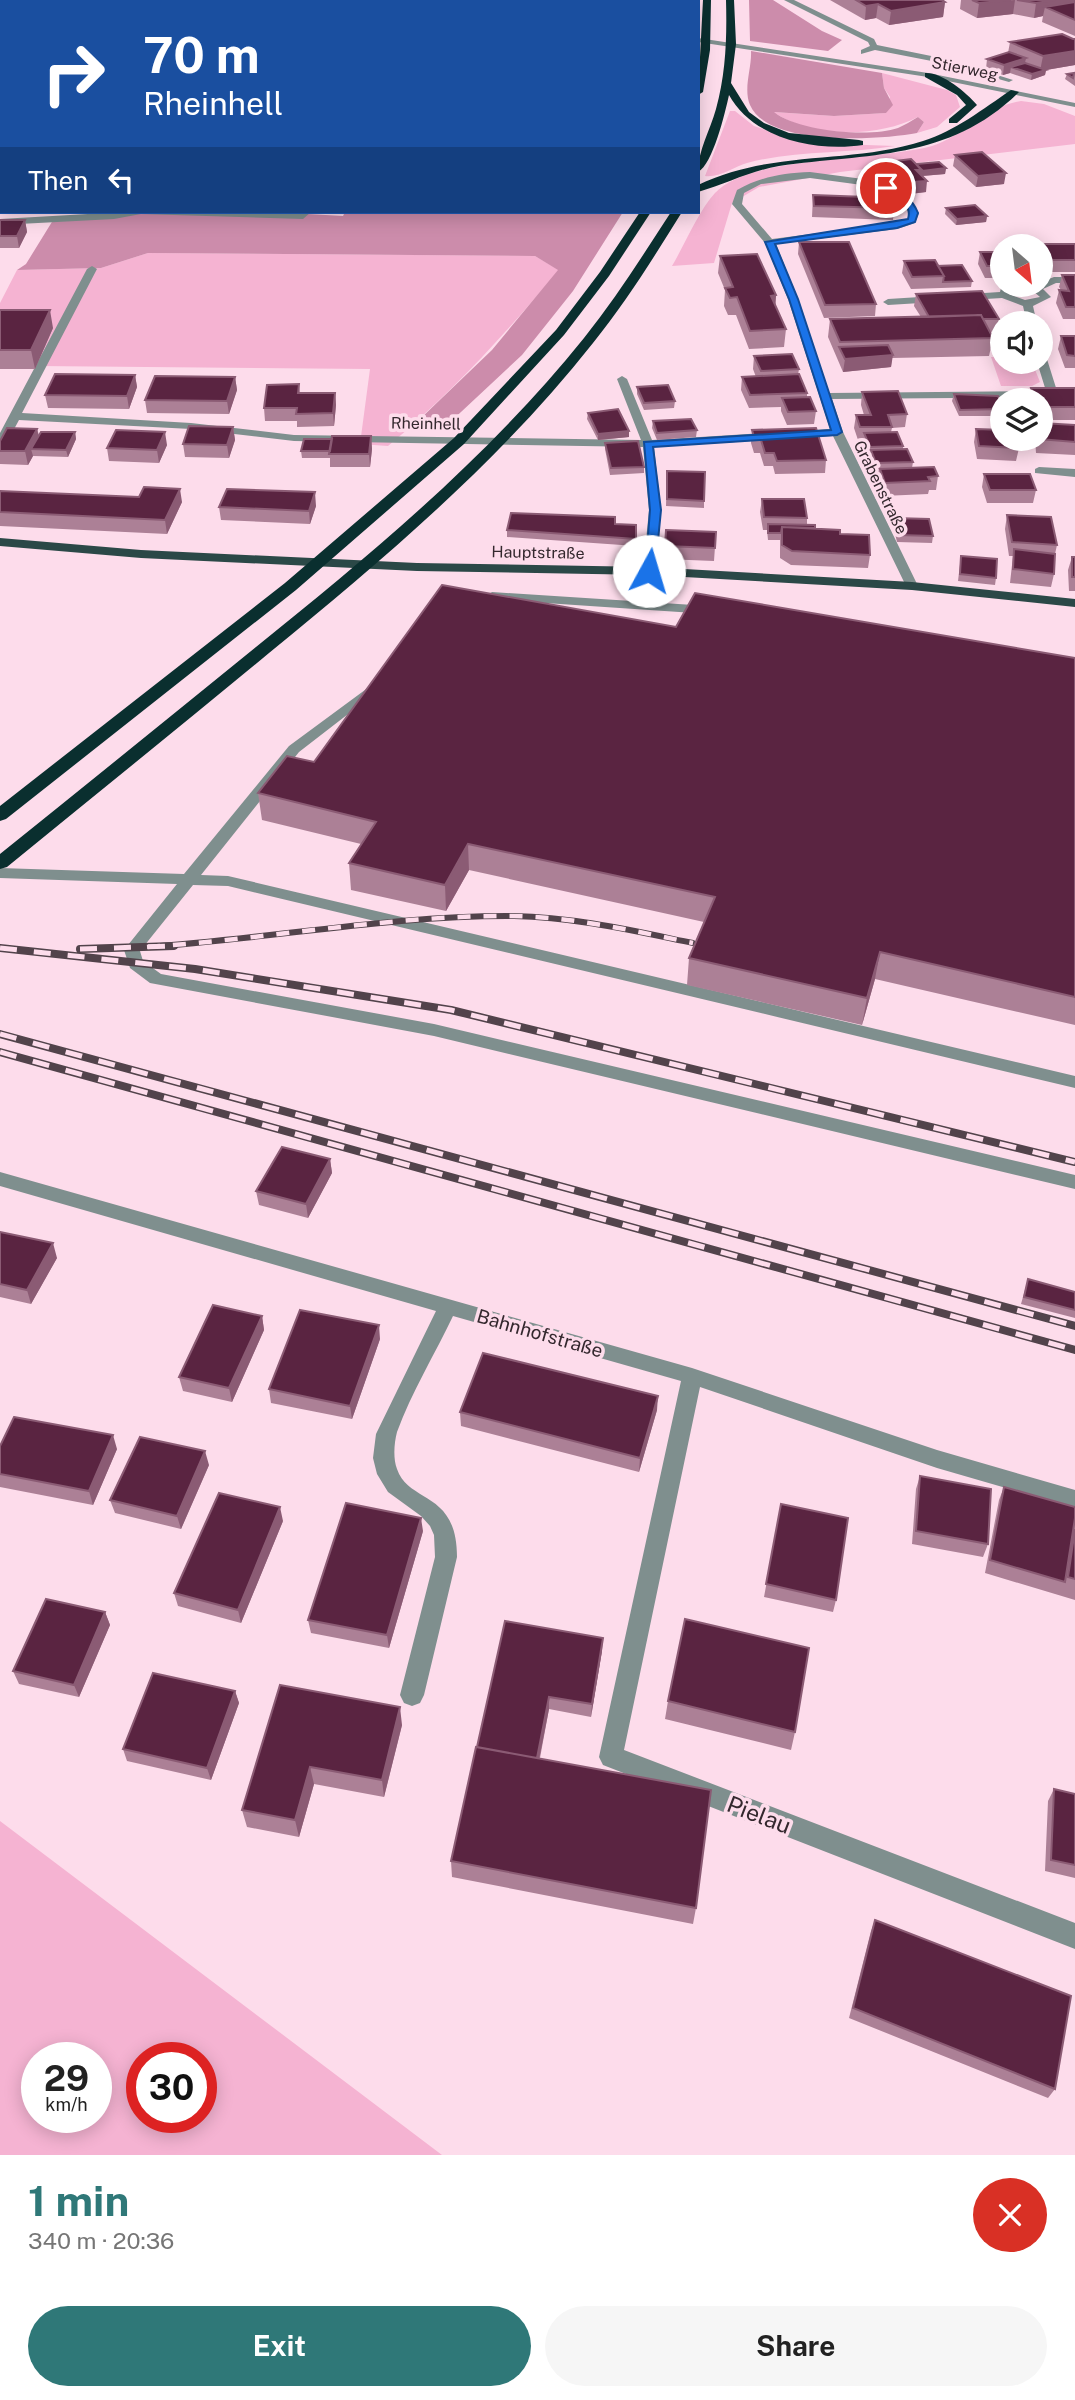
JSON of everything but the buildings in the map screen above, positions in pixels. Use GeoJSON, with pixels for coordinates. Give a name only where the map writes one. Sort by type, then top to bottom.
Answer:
{"type":"FeatureCollection","features":[{"type":"Feature","properties":{"kind":"highway"},"geometry":{"type":"LineString","coordinates":[[700,73],[705,50],[702,36],[707,0]]}},
{"type":"Feature","properties":{"kind":"highway"},"geometry":{"type":"LineString","coordinates":[[700,165],[713,138],[728,85],[733,53],[730,0]]}},
{"type":"Feature","properties":{"kind":"highway"},"geometry":{"type":"LineString","coordinates":[[928,75],[960,93],[972,105]]}},
{"type":"Feature","properties":{"kind":"highway"},"geometry":{"type":"LineString","coordinates":[[728,85],[745,113],[760,124],[784,133],[839,142],[876,143],[925,136],[952,122],[995,88]]}},
{"type":"Feature","properties":{"kind":"highway"},"geometry":{"type":"LineString","coordinates":[[700,188],[730,173],[770,162],[877,153],[923,144],[947,135],[1014,92]]}},
{"type":"Feature","properties":{"kind":"highway"},"geometry":{"type":"LineString","coordinates":[[0,815],[340,547],[418,477],[538,356],[588,296],[644,214]]}},
{"type":"Feature","properties":{"kind":"highway"},"geometry":{"type":"LineString","coordinates":[[0,863],[319,605],[463,475],[525,414],[587,342],[658,243],[675,214]]}},
{"type":"Feature","properties":{"kind":"main road","name":"Hauptstraße"},"geometry":{"type":"LineString","coordinates":[[0,542],[141,554],[418,567],[649,571],[912,586],[1075,603]]}},
{"type":"Feature","properties":{"kind":"street","name":"Stierweg"},"geometry":{"type":"LineString","coordinates":[[788,0],[871,41],[874,47],[931,58],[1075,97]]}},
{"type":"Feature","properties":{"kind":"street","name":"Stierweg"},"geometry":{"type":"LineString","coordinates":[[702,36],[928,75],[1075,105]]}},
{"type":"Feature","properties":{"kind":"street"},"geometry":{"type":"LineString","coordinates":[[849,61],[874,47]]}},
{"type":"Feature","properties":{"kind":"street"},"geometry":{"type":"LineString","coordinates":[[810,175],[863,181],[902,195],[914,213],[912,221],[897,226],[770,242],[737,204],[740,192],[758,182],[810,175]]}},
{"type":"Feature","properties":{"kind":"street"},"geometry":{"type":"LineString","coordinates":[[0,222],[128,214]]}},
{"type":"Feature","properties":{"kind":"street"},"geometry":{"type":"LineString","coordinates":[[222,214],[304,214]]}},
{"type":"Feature","properties":{"kind":"street","name":"Grabenstraße"},"geometry":{"type":"LineString","coordinates":[[770,242],[837,432],[912,586]]}},
{"type":"Feature","properties":{"kind":"street"},"geometry":{"type":"LineString","coordinates":[[0,444],[92,269]]}},
{"type":"Feature","properties":{"kind":"street"},"geometry":{"type":"LineString","coordinates":[[1054,280],[1075,280]]}},
{"type":"Feature","properties":{"kind":"street"},"geometry":{"type":"LineString","coordinates":[[888,302],[990,296]]}},
{"type":"Feature","properties":{"kind":"street"},"geometry":{"type":"LineString","coordinates":[[1013,298],[1027,303],[1044,298]]}},
{"type":"Feature","properties":{"kind":"street"},"geometry":{"type":"LineString","coordinates":[[1027,303],[1029,311]]}},
{"type":"Feature","properties":{"kind":"street"},"geometry":{"type":"LineString","coordinates":[[622,379],[648,444],[655,510],[649,571]]}},
{"type":"Feature","properties":{"kind":"street"},"geometry":{"type":"LineString","coordinates":[[1053,393],[1075,394]]}},
{"type":"Feature","properties":{"kind":"street"},"geometry":{"type":"LineString","coordinates":[[826,396],[990,394]]}},
{"type":"Feature","properties":{"kind":"street","name":"Rheinhell"},"geometry":{"type":"LineString","coordinates":[[16,416],[191,426],[294,438],[648,444],[837,432]]}},
{"type":"Feature","properties":{"kind":"street"},"geometry":{"type":"LineString","coordinates":[[1039,471],[1075,473]]}},
{"type":"Feature","properties":{"kind":"street"},"geometry":{"type":"LineString","coordinates":[[492,596],[724,611]]}},
{"type":"Feature","properties":{"kind":"street"},"geometry":{"type":"LineString","coordinates":[[369,691],[294,749],[132,950],[136,964],[156,979],[434,1030],[1075,1182]]}},
{"type":"Feature","properties":{"kind":"street"},"geometry":{"type":"LineString","coordinates":[[0,873],[228,881],[1075,1082]]}},
{"type":"Feature","properties":{"kind":"street","name":"Bahnhofstraße"},"geometry":{"type":"LineString","coordinates":[[0,1179],[692,1376],[937,1459],[1075,1499]]}},
{"type":"Feature","properties":{"kind":"street"},"geometry":{"type":"LineString","coordinates":[[412,1695],[446,1557],[445,1535],[438,1520],[426,1508],[403,1494],[387,1476],[382,1456],[386,1434],[448,1307]]}},
{"type":"Feature","properties":{"kind":"street","name":"Pielau"},"geometry":{"type":"LineString","coordinates":[[692,1376],[611,1757],[1075,1936]]}},
{"type":"Feature","properties":{"kind":"shaded area"},"geometry":{"type":"Polygon","coordinates":[[[749,0],[773,0],[822,31],[842,40],[828,51],[750,41],[749,0]]]}},
{"type":"Feature","properties":{"kind":"shaded area"},"geometry":{"type":"Polygon","coordinates":[[[751,51],[882,73],[884,88],[893,105],[886,113],[834,116],[774,112],[785,119],[816,128],[852,132],[885,131],[898,128],[918,117],[924,122],[917,133],[878,137],[826,137],[778,128],[761,119],[750,105],[747,92],[751,51]]]}},
{"type":"Feature","properties":{"kind":"shaded area"},"geometry":{"type":"Polygon","coordinates":[[[882,73],[947,90],[956,95],[960,107],[937,127],[917,133],[924,122],[918,117],[884,129],[845,132],[806,127],[773,112],[834,116],[886,113],[890,97],[884,88],[882,73]]]}},
{"type":"Feature","properties":{"kind":"shaded area"},"geometry":{"type":"Polygon","coordinates":[[[1021,101],[1044,104],[1075,116],[1075,144],[840,172],[759,187],[732,203],[714,263],[672,266],[709,200],[732,181],[785,165],[932,146],[997,109],[1021,101]]]}},
{"type":"Feature","properties":{"kind":"shaded area"},"geometry":{"type":"Polygon","coordinates":[[[730,111],[735,111],[754,126],[787,137],[838,144],[895,146],[765,159],[705,176],[730,111]]]}},
{"type":"Feature","properties":{"kind":"shaded area"},"geometry":{"type":"Polygon","coordinates":[[[98,214],[622,214],[573,291],[522,355],[446,426],[419,420],[492,350],[558,270],[535,256],[148,253],[101,268],[17,270],[26,264],[55,217],[98,214]]]}},
{"type":"Feature","properties":{"kind":"shaded area"},"geometry":{"type":"Polygon","coordinates":[[[148,253],[535,256],[559,270],[477,362],[388,446],[360,444],[370,369],[37,366],[35,369],[0,369],[0,303],[17,270],[101,268],[148,253]]]}},
{"type":"Feature","properties":{"kind":"shaded area"},"geometry":{"type":"Polygon","coordinates":[[[997,374],[1037,374],[1040,382],[1032,386],[1001,386],[997,374]]]}},
{"type":"Feature","properties":{"kind":"shaded area"},"geometry":{"type":"Polygon","coordinates":[[[0,1821],[442,2155],[0,2155],[0,1821]]]}},
{"type":"Feature","properties":{"kind":"railway"},"geometry":{"type":"LineString","coordinates":[[150,947],[422,919],[514,916],[581,922],[693,943]]}},
{"type":"Feature","properties":{"kind":"railway"},"geometry":{"type":"LineString","coordinates":[[150,947],[174,946]]}},
{"type":"Feature","properties":{"kind":"railway"},"geometry":{"type":"LineString","coordinates":[[80,949],[150,947]]}},
{"type":"Feature","properties":{"kind":"railway"},"geometry":{"type":"LineString","coordinates":[[0,948],[195,969],[451,1010],[1075,1162]]}},
{"type":"Feature","properties":{"kind":"railway"},"geometry":{"type":"LineString","coordinates":[[0,1034],[1075,1326]]}},
{"type":"Feature","properties":{"kind":"railway"},"geometry":{"type":"LineString","coordinates":[[0,1052],[1075,1350]]}},
{"type":"Feature","properties":{"kind":"route"},"geometry":{"type":"LineString","coordinates":[[649,571],[655,510],[648,444],[837,432],[793,299],[770,242],[897,226],[912,221],[914,213],[910,202],[886,188]]}}]}
